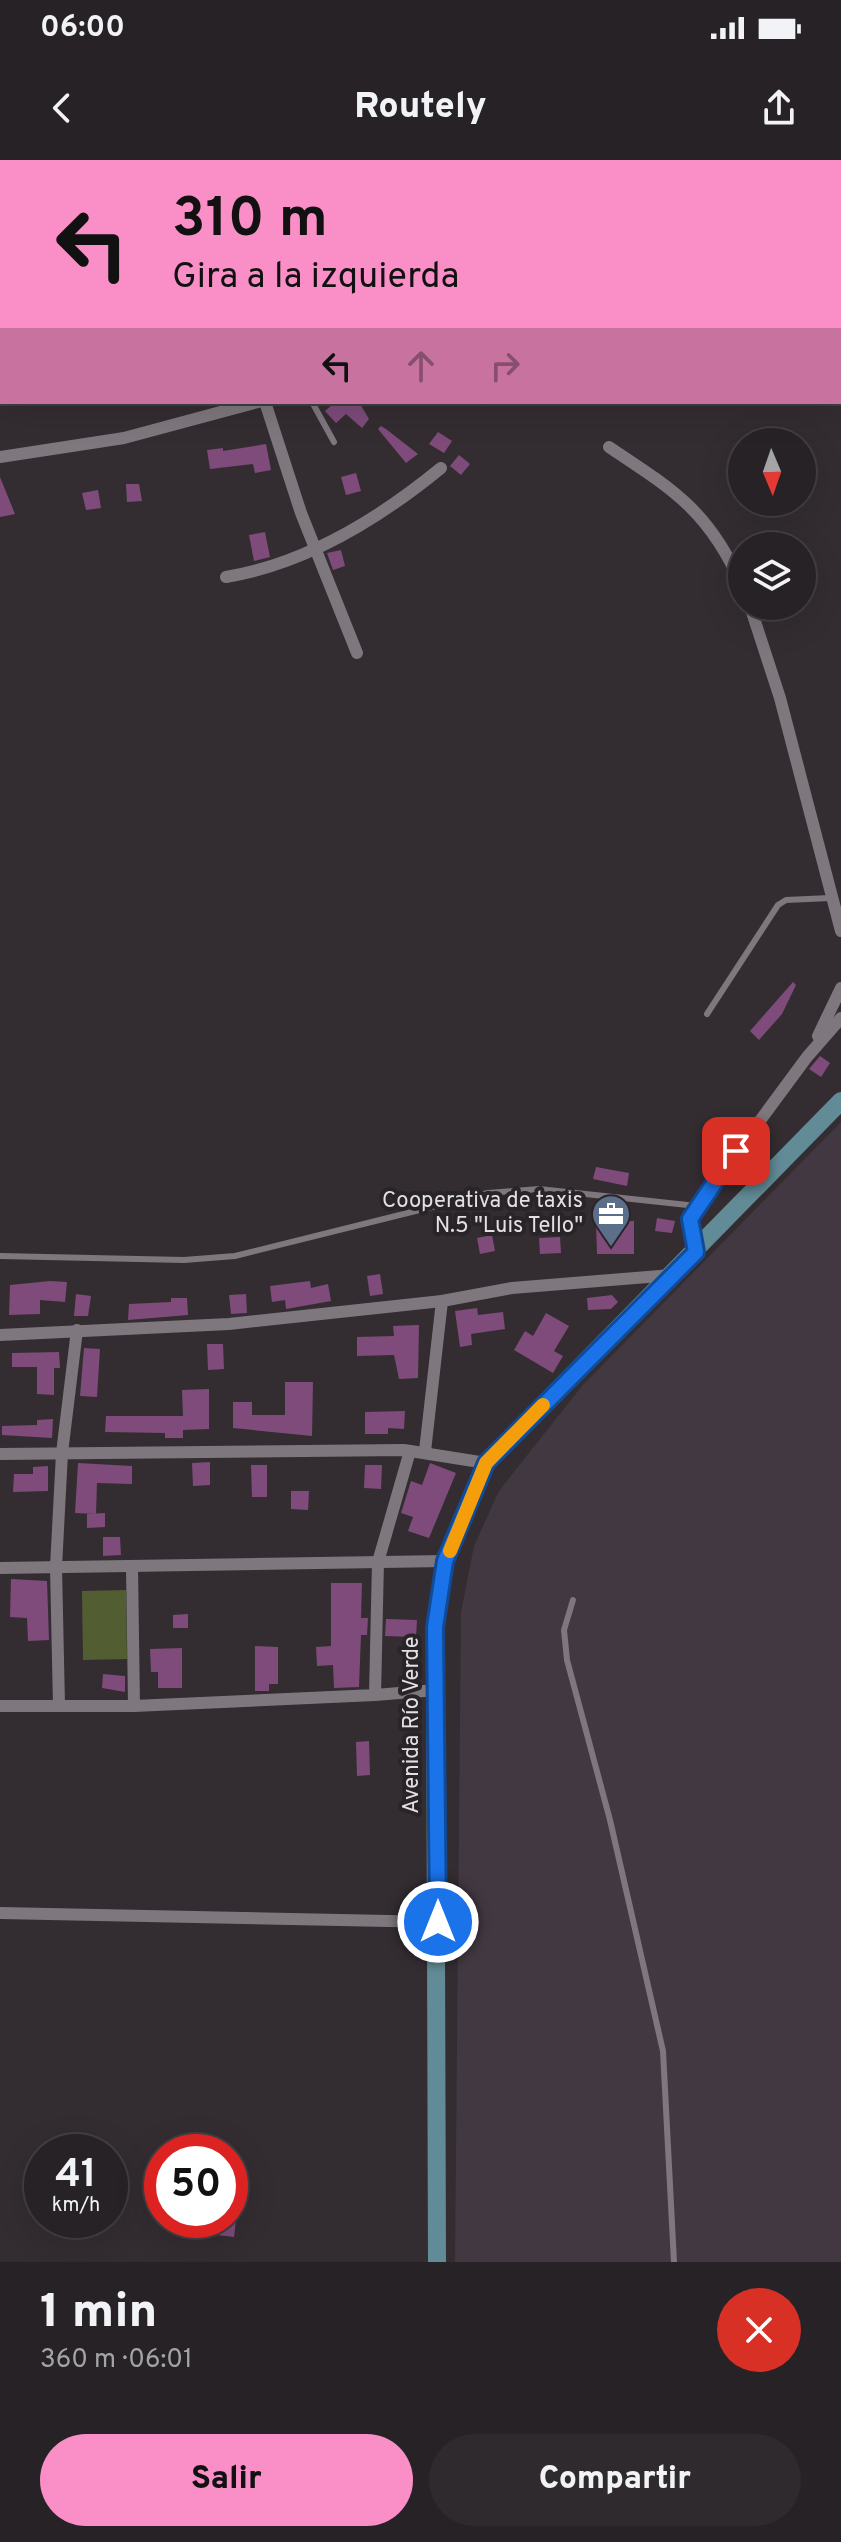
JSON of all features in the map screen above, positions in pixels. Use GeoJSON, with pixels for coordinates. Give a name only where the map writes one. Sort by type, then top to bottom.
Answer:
{"type":"FeatureCollection","features":[{"type":"Feature","properties":{"kind":"main road","name":"Avenida Río Verde"},"geometry":{"type":"LineString","coordinates":[[437,2262],[435,1627],[445,1561],[486,1463],[841,1101]]}},
{"type":"Feature","properties":{"kind":"street"},"geometry":{"type":"LineString","coordinates":[[0,457],[124,438],[251,404]]}},
{"type":"Feature","properties":{"kind":"street"},"geometry":{"type":"LineString","coordinates":[[266,404],[315,548],[357,653]]}},
{"type":"Feature","properties":{"kind":"street"},"geometry":{"type":"LineString","coordinates":[[609,447],[676,491],[705,520],[728,553]]}},
{"type":"Feature","properties":{"kind":"street"},"geometry":{"type":"LineString","coordinates":[[226,577],[259,571],[315,548],[374,517],[441,468]]}},
{"type":"Feature","properties":{"kind":"street"},"geometry":{"type":"LineString","coordinates":[[755,620],[780,698],[841,931]]}},
{"type":"Feature","properties":{"kind":"street"},"geometry":{"type":"LineString","coordinates":[[807,1057],[841,988]]}},
{"type":"Feature","properties":{"kind":"street"},"geometry":{"type":"LineString","coordinates":[[696,1252],[689,1227],[697,1206],[807,1057],[841,1018]]}},
{"type":"Feature","properties":{"kind":"street"},"geometry":{"type":"LineString","coordinates":[[0,1335],[229,1324],[442,1301],[512,1288],[672,1275]]}},
{"type":"Feature","properties":{"kind":"street"},"geometry":{"type":"LineString","coordinates":[[425,1451],[442,1301]]}},
{"type":"Feature","properties":{"kind":"street"},"geometry":{"type":"LineString","coordinates":[[59,1706],[56,1567],[62,1453],[77,1330]]}},
{"type":"Feature","properties":{"kind":"street"},"geometry":{"type":"LineString","coordinates":[[375,1695],[378,1562],[410,1451]]}},
{"type":"Feature","properties":{"kind":"street"},"geometry":{"type":"LineString","coordinates":[[0,1454],[425,1451],[486,1463]]}},
{"type":"Feature","properties":{"kind":"street"},"geometry":{"type":"LineString","coordinates":[[0,1568],[445,1561]]}},
{"type":"Feature","properties":{"kind":"street"},"geometry":{"type":"LineString","coordinates":[[132,1566],[134,1706]]}},
{"type":"Feature","properties":{"kind":"street"},"geometry":{"type":"LineString","coordinates":[[0,1706],[134,1706],[436,1690]]}},
{"type":"Feature","properties":{"kind":"street"},"geometry":{"type":"LineString","coordinates":[[0,1913],[438,1922]]}},
{"type":"Feature","properties":{"kind":"lane"},"geometry":{"type":"LineString","coordinates":[[313,404],[334,442]]}},
{"type":"Feature","properties":{"kind":"lane"},"geometry":{"type":"LineString","coordinates":[[707,1014],[778,905],[786,900],[830,898]]}},
{"type":"Feature","properties":{"kind":"lane"},"geometry":{"type":"LineString","coordinates":[[0,1256],[184,1260],[235,1256],[488,1193],[539,1189],[697,1206]]}},
{"type":"Feature","properties":{"kind":"lane"},"geometry":{"type":"LineString","coordinates":[[573,1600],[564,1630],[567,1660],[610,1820],[663,2051],[674,2262]]}},
{"type":"Feature","properties":{"kind":"shaded area"},"geometry":{"type":"Polygon","coordinates":[[[841,1122],[841,2262],[455,2262],[461,1612],[474,1546],[499,1491],[582,1386],[841,1122]]]}},
{"type":"Feature","properties":{"kind":"green space"},"geometry":{"type":"Polygon","coordinates":[[[126,1590],[127,1659],[83,1660],[82,1591],[126,1590]]]}},
{"type":"Feature","properties":{"kind":"building"},"geometry":{"type":"Polygon","coordinates":[[[333,404],[360,404],[369,419],[362,428],[346,414],[336,423],[325,411],[333,404]]]}},
{"type":"Feature","properties":{"kind":"building"},"geometry":{"type":"Polygon","coordinates":[[[381,426],[418,454],[406,463],[378,429],[381,426]]]}},
{"type":"Feature","properties":{"kind":"building"},"geometry":{"type":"Polygon","coordinates":[[[438,432],[452,441],[444,453],[429,444],[438,432]]]}},
{"type":"Feature","properties":{"kind":"building"},"geometry":{"type":"Polygon","coordinates":[[[266,444],[271,470],[255,473],[253,464],[210,469],[207,450],[223,448],[223,451],[266,444]]]}},
{"type":"Feature","properties":{"kind":"building"},"geometry":{"type":"Polygon","coordinates":[[[459,455],[470,464],[461,475],[450,466],[459,455]]]}},
{"type":"Feature","properties":{"kind":"building"},"geometry":{"type":"Polygon","coordinates":[[[356,473],[361,491],[346,495],[341,477],[356,473]]]}},
{"type":"Feature","properties":{"kind":"building"},"geometry":{"type":"Polygon","coordinates":[[[0,477],[15,514],[0,517],[0,477]]]}},
{"type":"Feature","properties":{"kind":"building"},"geometry":{"type":"Polygon","coordinates":[[[126,484],[139,484],[142,501],[127,502],[126,484]]]}},
{"type":"Feature","properties":{"kind":"building"},"geometry":{"type":"Polygon","coordinates":[[[98,490],[101,508],[86,510],[82,493],[98,490]]]}},
{"type":"Feature","properties":{"kind":"building"},"geometry":{"type":"Polygon","coordinates":[[[265,532],[270,557],[254,561],[249,535],[265,532]]]}},
{"type":"Feature","properties":{"kind":"building"},"geometry":{"type":"Polygon","coordinates":[[[341,550],[345,566],[333,570],[327,553],[341,550]]]}},
{"type":"Feature","properties":{"kind":"building"},"geometry":{"type":"Polygon","coordinates":[[[793,982],[796,985],[782,1014],[759,1040],[750,1031],[793,982]]]}},
{"type":"Feature","properties":{"kind":"building"},"geometry":{"type":"Polygon","coordinates":[[[820,1056],[830,1063],[821,1077],[809,1069],[820,1056]]]}},
{"type":"Feature","properties":{"kind":"building"},"geometry":{"type":"Polygon","coordinates":[[[754,1143],[766,1152],[747,1180],[734,1171],[754,1143]]]}},
{"type":"Feature","properties":{"kind":"building"},"geometry":{"type":"Polygon","coordinates":[[[596,1167],[629,1173],[627,1186],[593,1179],[596,1167]]]}},
{"type":"Feature","properties":{"kind":"building"},"geometry":{"type":"Polygon","coordinates":[[[657,1218],[675,1221],[672,1233],[655,1231],[657,1218]]]}},
{"type":"Feature","properties":{"kind":"building"},"geometry":{"type":"Polygon","coordinates":[[[634,1221],[634,1254],[597,1254],[596,1222],[634,1221]]]}},
{"type":"Feature","properties":{"kind":"building"},"geometry":{"type":"Polygon","coordinates":[[[492,1235],[495,1251],[480,1254],[477,1238],[492,1235]]]}},
{"type":"Feature","properties":{"kind":"building"},"geometry":{"type":"Polygon","coordinates":[[[560,1237],[561,1253],[540,1254],[539,1238],[560,1237]]]}},
{"type":"Feature","properties":{"kind":"building"},"geometry":{"type":"Polygon","coordinates":[[[380,1274],[383,1294],[370,1296],[367,1276],[380,1274]]]}},
{"type":"Feature","properties":{"kind":"building"},"geometry":{"type":"Polygon","coordinates":[[[310,1281],[311,1288],[328,1284],[331,1301],[286,1309],[285,1300],[272,1302],[270,1286],[310,1281]]]}},
{"type":"Feature","properties":{"kind":"building"},"geometry":{"type":"Polygon","coordinates":[[[67,1282],[65,1302],[40,1300],[40,1314],[9,1315],[10,1285],[67,1282]]]}},
{"type":"Feature","properties":{"kind":"building"},"geometry":{"type":"Polygon","coordinates":[[[76,1294],[91,1296],[88,1316],[74,1316],[76,1294]]]}},
{"type":"Feature","properties":{"kind":"building"},"geometry":{"type":"Polygon","coordinates":[[[246,1294],[247,1313],[231,1314],[229,1295],[246,1294]]]}},
{"type":"Feature","properties":{"kind":"building"},"geometry":{"type":"Polygon","coordinates":[[[612,1295],[618,1302],[611,1309],[588,1310],[587,1298],[612,1295]]]}},
{"type":"Feature","properties":{"kind":"building"},"geometry":{"type":"Polygon","coordinates":[[[171,1298],[187,1298],[188,1315],[128,1320],[129,1304],[171,1302],[171,1298]]]}},
{"type":"Feature","properties":{"kind":"building"},"geometry":{"type":"Polygon","coordinates":[[[477,1308],[478,1315],[503,1312],[505,1329],[471,1334],[472,1345],[460,1347],[455,1311],[477,1308]]]}},
{"type":"Feature","properties":{"kind":"building"},"geometry":{"type":"Polygon","coordinates":[[[546,1313],[569,1326],[554,1351],[563,1356],[553,1373],[514,1350],[525,1331],[533,1336],[546,1313]]]}},
{"type":"Feature","properties":{"kind":"building"},"geometry":{"type":"Polygon","coordinates":[[[419,1325],[418,1378],[399,1379],[394,1355],[357,1356],[357,1337],[394,1336],[393,1326],[419,1325]]]}},
{"type":"Feature","properties":{"kind":"building"},"geometry":{"type":"Polygon","coordinates":[[[207,1344],[223,1344],[224,1369],[208,1370],[207,1344]]]}},
{"type":"Feature","properties":{"kind":"building"},"geometry":{"type":"Polygon","coordinates":[[[84,1348],[100,1349],[97,1397],[80,1396],[84,1348]]]}},
{"type":"Feature","properties":{"kind":"building"},"geometry":{"type":"Polygon","coordinates":[[[59,1352],[60,1368],[54,1368],[54,1395],[37,1394],[37,1367],[12,1367],[12,1353],[59,1352]]]}},
{"type":"Feature","properties":{"kind":"building"},"geometry":{"type":"Polygon","coordinates":[[[285,1382],[313,1382],[312,1436],[233,1428],[233,1402],[252,1402],[252,1415],[285,1415],[285,1382]]]}},
{"type":"Feature","properties":{"kind":"building"},"geometry":{"type":"Polygon","coordinates":[[[209,1389],[209,1429],[183,1430],[183,1438],[165,1438],[165,1433],[105,1432],[106,1416],[183,1416],[182,1390],[209,1389]]]}},
{"type":"Feature","properties":{"kind":"building"},"geometry":{"type":"Polygon","coordinates":[[[405,1411],[404,1429],[388,1428],[388,1434],[365,1434],[365,1412],[405,1411]]]}},
{"type":"Feature","properties":{"kind":"building"},"geometry":{"type":"Polygon","coordinates":[[[53,1419],[52,1438],[2,1435],[2,1426],[37,1425],[37,1420],[53,1419]]]}},
{"type":"Feature","properties":{"kind":"building"},"geometry":{"type":"Polygon","coordinates":[[[210,1462],[210,1485],[193,1486],[192,1463],[210,1462]]]}},
{"type":"Feature","properties":{"kind":"building"},"geometry":{"type":"Polygon","coordinates":[[[78,1463],[132,1466],[132,1484],[97,1483],[96,1514],[75,1513],[78,1463]]]}},
{"type":"Feature","properties":{"kind":"building"},"geometry":{"type":"Polygon","coordinates":[[[430,1463],[456,1473],[429,1538],[408,1531],[413,1517],[401,1513],[411,1481],[422,1485],[430,1463]]]}},
{"type":"Feature","properties":{"kind":"building"},"geometry":{"type":"Polygon","coordinates":[[[251,1465],[267,1465],[267,1497],[252,1497],[251,1465]]]}},
{"type":"Feature","properties":{"kind":"building"},"geometry":{"type":"Polygon","coordinates":[[[365,1465],[382,1465],[381,1489],[364,1488],[365,1465]]]}},
{"type":"Feature","properties":{"kind":"building"},"geometry":{"type":"Polygon","coordinates":[[[48,1466],[48,1491],[13,1492],[14,1474],[33,1474],[33,1467],[48,1466]]]}},
{"type":"Feature","properties":{"kind":"building"},"geometry":{"type":"Polygon","coordinates":[[[291,1491],[309,1491],[308,1510],[291,1509],[291,1491]]]}},
{"type":"Feature","properties":{"kind":"building"},"geometry":{"type":"Polygon","coordinates":[[[105,1513],[105,1527],[87,1528],[87,1514],[105,1513]]]}},
{"type":"Feature","properties":{"kind":"building"},"geometry":{"type":"Polygon","coordinates":[[[103,1537],[120,1537],[121,1555],[103,1556],[103,1537]]]}},
{"type":"Feature","properties":{"kind":"building"},"geometry":{"type":"Polygon","coordinates":[[[11,1579],[47,1581],[49,1640],[28,1641],[27,1618],[10,1617],[11,1579]]]}},
{"type":"Feature","properties":{"kind":"building"},"geometry":{"type":"Polygon","coordinates":[[[331,1583],[362,1583],[361,1618],[368,1618],[367,1635],[361,1635],[359,1687],[334,1688],[333,1665],[317,1666],[316,1647],[331,1646],[331,1583]]]}},
{"type":"Feature","properties":{"kind":"building"},"geometry":{"type":"Polygon","coordinates":[[[188,1614],[188,1628],[173,1628],[173,1615],[188,1614]]]}},
{"type":"Feature","properties":{"kind":"building"},"geometry":{"type":"Polygon","coordinates":[[[386,1619],[417,1620],[416,1637],[385,1636],[386,1619]]]}},
{"type":"Feature","properties":{"kind":"building"},"geometry":{"type":"Polygon","coordinates":[[[255,1646],[278,1647],[278,1684],[269,1684],[269,1691],[255,1691],[255,1646]]]}},
{"type":"Feature","properties":{"kind":"building"},"geometry":{"type":"Polygon","coordinates":[[[182,1648],[182,1688],[158,1688],[158,1672],[151,1672],[150,1649],[182,1648]]]}},
{"type":"Feature","properties":{"kind":"building"},"geometry":{"type":"Polygon","coordinates":[[[103,1674],[125,1676],[125,1692],[102,1688],[103,1674]]]}},
{"type":"Feature","properties":{"kind":"building"},"geometry":{"type":"Polygon","coordinates":[[[369,1741],[370,1775],[357,1776],[356,1742],[369,1741]]]}},
{"type":"Feature","properties":{"kind":"slow traffic"},"geometry":{"type":"LineString","coordinates":[[450,1551],[486,1463],[543,1405]]}},
{"type":"Feature","properties":{"kind":"place","name":"Cooperativa de taxis N.5 \"Luis Tello\""},"geometry":{"type":"Point","coordinates":[611,1248]}},
{"type":"Feature","properties":{"kind":"route"},"geometry":{"type":"LineString","coordinates":[[438,1922],[435,1627],[445,1561],[486,1463],[696,1252],[690,1236],[690,1219],[736,1151]]}}]}
